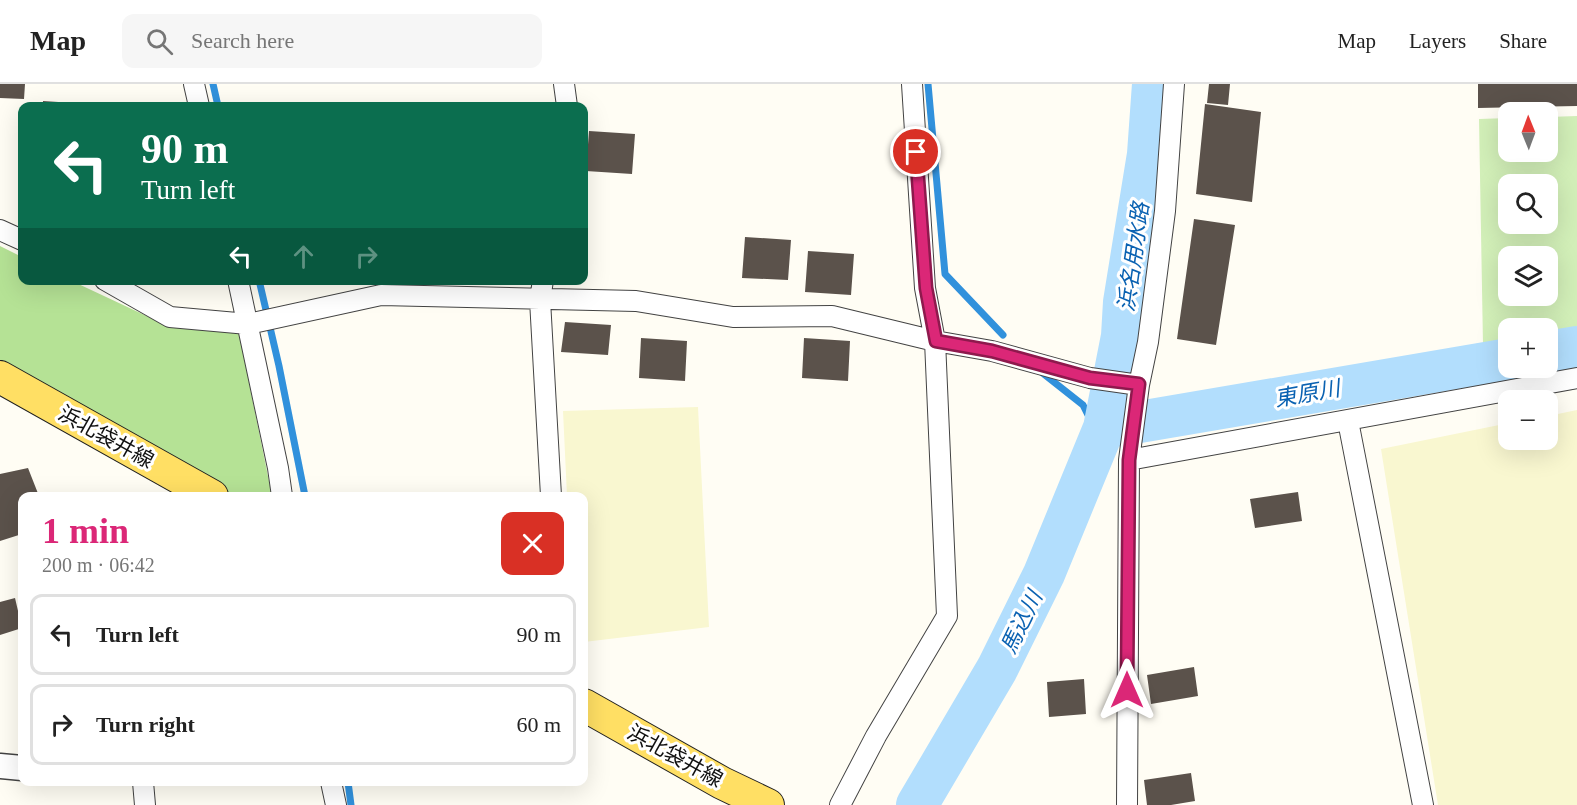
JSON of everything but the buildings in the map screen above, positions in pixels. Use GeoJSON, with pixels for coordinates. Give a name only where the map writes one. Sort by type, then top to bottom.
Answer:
{"type":"FeatureCollection","features":[{"type":"Feature","properties":{"kind":"main road","name":"浜北袋井線"},"geometry":{"type":"LineString","coordinates":[[0,377],[205,492]]}},
{"type":"Feature","properties":{"kind":"main road","name":"浜北袋井線"},"geometry":{"type":"LineString","coordinates":[[588,707],[722,783],[768,805]]}},
{"type":"Feature","properties":{"kind":"street"},"geometry":{"type":"LineString","coordinates":[[194,84],[198,102]]}},
{"type":"Feature","properties":{"kind":"street"},"geometry":{"type":"LineString","coordinates":[[564,84],[566,102]]}},
{"type":"Feature","properties":{"kind":"street"},"geometry":{"type":"LineString","coordinates":[[840,805],[876,736],[947,616],[936,341],[926,288],[912,84]]}},
{"type":"Feature","properties":{"kind":"street"},"geometry":{"type":"LineString","coordinates":[[1126,805],[1131,383],[1148,342],[1165,210],[1174,84]]}},
{"type":"Feature","properties":{"kind":"street"},"geometry":{"type":"LineString","coordinates":[[0,230],[18,238]]}},
{"type":"Feature","properties":{"kind":"street"},"geometry":{"type":"LineString","coordinates":[[114,285],[170,317],[261,321],[381,295],[542,290],[636,301],[733,317],[832,316],[936,341],[992,351],[1090,378],[1131,383]]}},
{"type":"Feature","properties":{"kind":"street"},"geometry":{"type":"LineString","coordinates":[[241,285],[261,321],[281,492]]}},
{"type":"Feature","properties":{"kind":"street"},"geometry":{"type":"LineString","coordinates":[[542,290],[551,492]]}},
{"type":"Feature","properties":{"kind":"street"},"geometry":{"type":"LineString","coordinates":[[1129,460],[1577,378]]}},
{"type":"Feature","properties":{"kind":"street"},"geometry":{"type":"LineString","coordinates":[[1348,420],[1423,805]]}},
{"type":"Feature","properties":{"kind":"street"},"geometry":{"type":"LineString","coordinates":[[0,766],[18,768]]}},
{"type":"Feature","properties":{"kind":"street"},"geometry":{"type":"LineString","coordinates":[[143,786],[145,805]]}},
{"type":"Feature","properties":{"kind":"street"},"geometry":{"type":"LineString","coordinates":[[333,786],[336,805]]}},
{"type":"Feature","properties":{"kind":"shaded area"},"geometry":{"type":"Polygon","coordinates":[[[698,407],[709,627],[588,642],[588,492],[567,492],[563,411],[698,407]]]}},
{"type":"Feature","properties":{"kind":"shaded area"},"geometry":{"type":"Polygon","coordinates":[[[1577,410],[1577,805],[1438,805],[1381,449],[1498,425],[1498,450],[1558,450],[1558,414],[1577,410]]]}},
{"type":"Feature","properties":{"kind":"green space"},"geometry":{"type":"Polygon","coordinates":[[[1577,116],[1577,328],[1558,332],[1558,318],[1498,318],[1498,342],[1483,345],[1479,119],[1498,118],[1498,162],[1558,162],[1558,117],[1577,116]]]}},
{"type":"Feature","properties":{"kind":"green space"},"geometry":{"type":"Polygon","coordinates":[[[0,246],[18,255],[18,285],[81,285],[168,326],[239,333],[271,492],[190,492],[0,367],[0,246]]]}},
{"type":"Feature","properties":{"kind":"waterway"},"geometry":{"type":"LineString","coordinates":[[213,84],[217,102]]}},
{"type":"Feature","properties":{"kind":"waterway"},"geometry":{"type":"LineString","coordinates":[[928,84],[945,274],[1003,335]]}},
{"type":"Feature","properties":{"kind":"waterway","name":"馬込川"},"geometry":{"type":"LineString","coordinates":[[917,805],[997,669],[1044,574],[1104,428],[1122,336],[1124,302],[1148,154],[1153,84]]}},
{"type":"Feature","properties":{"kind":"waterway"},"geometry":{"type":"LineString","coordinates":[[260,285],[304,492]]}},
{"type":"Feature","properties":{"kind":"waterway","name":"東原川"},"geometry":{"type":"LineString","coordinates":[[1558,350],[1577,347]]}},
{"type":"Feature","properties":{"kind":"waterway","name":"東原川"},"geometry":{"type":"LineString","coordinates":[[1104,428],[1498,361]]}},
{"type":"Feature","properties":{"kind":"waterway"},"geometry":{"type":"LineString","coordinates":[[1040,371],[1083,405],[1093,425],[1104,428]]}},
{"type":"Feature","properties":{"kind":"waterway"},"geometry":{"type":"LineString","coordinates":[[349,786],[351,805]]}},
{"type":"Feature","properties":{"kind":"route"},"geometry":{"type":"LineString","coordinates":[[916,152],[926,288],[936,341],[992,351],[1090,378],[1139,384],[1129,460],[1127,690]]}},
{"type":"Feature","properties":{"kind":"water label","name":"浜名用水路"},"geometry":{"type":"Point","coordinates":[1133,257]}}]}
